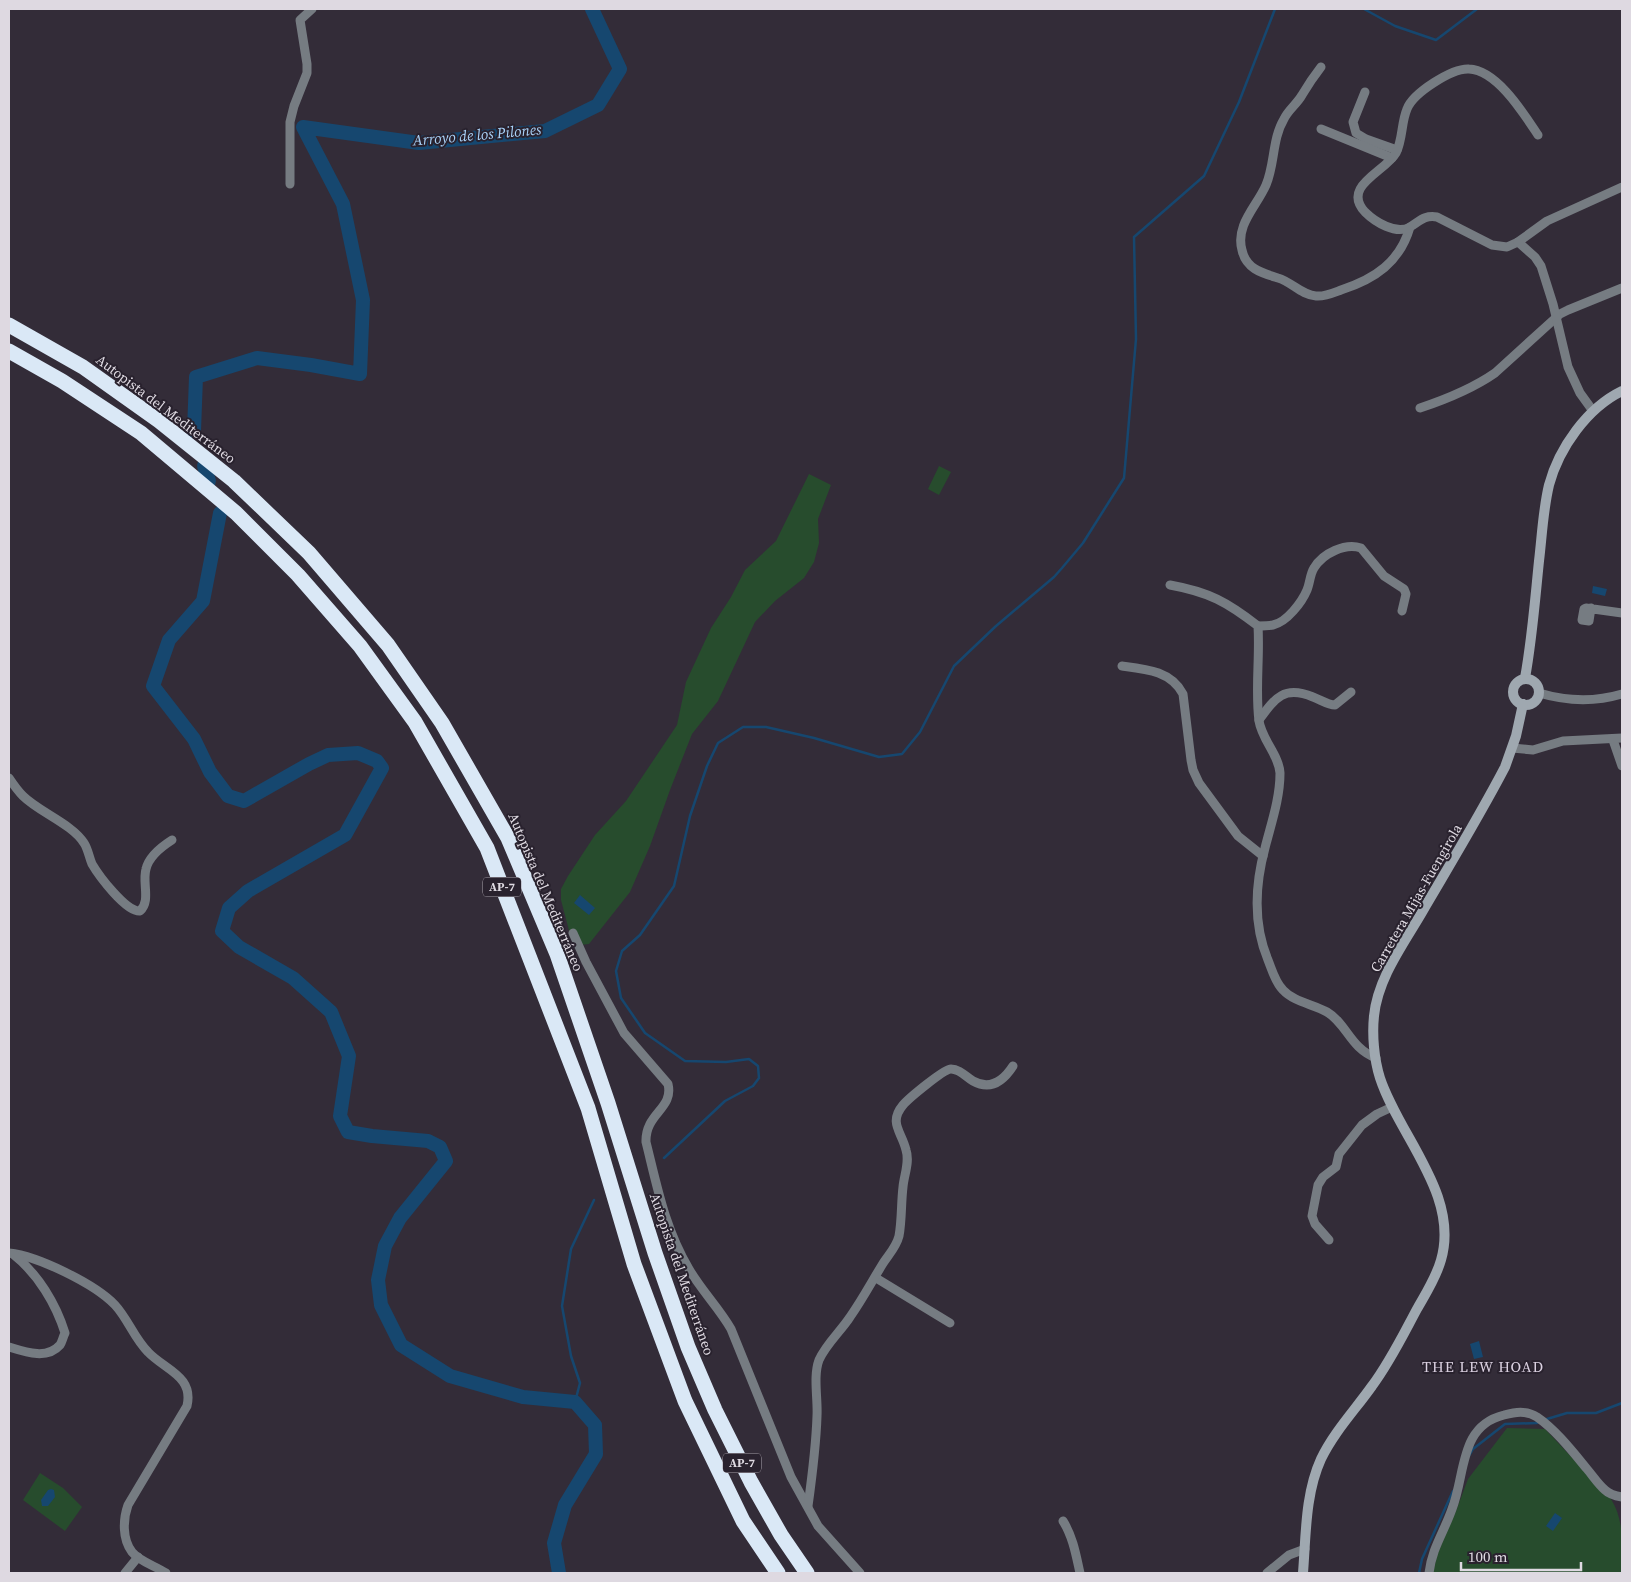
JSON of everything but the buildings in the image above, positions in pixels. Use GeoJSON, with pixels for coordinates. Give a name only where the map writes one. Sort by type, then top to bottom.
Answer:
{"type":"FeatureCollection","features":[{"type":"Feature","properties":{"kind":"highway","name":"Autopista del Mediterráneo"},"geometry":{"type":"LineString","coordinates":[[9,325],[83,367],[160,421],[234,481],[316,560],[388,645],[442,723],[508,838],[557,954],[608,1103],[655,1253],[688,1347],[715,1410],[751,1482],[781,1535],[807,1573]]}},
{"type":"Feature","properties":{"kind":"highway","name":"AP-7"},"geometry":{"type":"LineString","coordinates":[[9,351],[62,381],[141,433],[236,513],[298,575],[360,646],[415,722],[487,848],[588,1108],[634,1264],[685,1402],[743,1521],[778,1573]]}},
{"type":"Feature","properties":{"kind":"main road"},"geometry":{"type":"LineString","coordinates":[[1526,678],[1543,518],[1550,484],[1557,464],[1567,445],[1593,411],[1611,396],[1622,391]]}},
{"type":"Feature","properties":{"kind":"main road"},"geometry":{"type":"LineString","coordinates":[[1526,678],[1537,685],[1539,693],[1535,701],[1523,704],[1516,700],[1513,692],[1515,684],[1526,678]]}},
{"type":"Feature","properties":{"kind":"main road","name":"Carretera Mijas-Fuengirola"},"geometry":{"type":"LineString","coordinates":[[1302,1573],[1308,1510],[1313,1483],[1320,1462],[1328,1445],[1373,1385],[1400,1342],[1435,1276],[1444,1243],[1440,1205],[1428,1173],[1392,1106],[1379,1077],[1374,1016],[1377,1000],[1392,964],[1505,768],[1521,720],[1523,704]]}},
{"type":"Feature","properties":{"kind":"street"},"geometry":{"type":"LineString","coordinates":[[290,184],[290,122],[307,73],[300,20],[302,9]]}},
{"type":"Feature","properties":{"kind":"street"},"geometry":{"type":"LineString","coordinates":[[300,20],[312,9]]}},
{"type":"Feature","properties":{"kind":"street"},"geometry":{"type":"LineString","coordinates":[[1321,67],[1302,96],[1284,117],[1279,128],[1266,184],[1241,231],[1240,241],[1245,258],[1258,271],[1289,282],[1307,294],[1316,296],[1326,295],[1354,286],[1369,279],[1381,270],[1400,252],[1410,227]]}},
{"type":"Feature","properties":{"kind":"street"},"geometry":{"type":"LineString","coordinates":[[1538,135],[1522,110],[1488,75],[1477,70],[1460,69],[1411,100],[1406,109],[1394,154],[1363,184],[1358,200],[1365,212],[1378,223],[1400,229],[1410,227],[1420,219],[1430,216],[1437,217],[1492,245],[1507,247],[1518,242],[1547,220],[1622,187]]}},
{"type":"Feature","properties":{"kind":"street"},"geometry":{"type":"LineString","coordinates":[[1365,92],[1354,122],[1356,133],[1394,154]]}},
{"type":"Feature","properties":{"kind":"street"},"geometry":{"type":"LineString","coordinates":[[1321,129],[1394,154]]}},
{"type":"Feature","properties":{"kind":"street"},"geometry":{"type":"LineString","coordinates":[[1518,242],[1535,257],[1541,266],[1568,367],[1580,393],[1593,411]]}},
{"type":"Feature","properties":{"kind":"street"},"geometry":{"type":"LineString","coordinates":[[1420,408],[1463,392],[1483,381],[1568,310],[1622,288]]}},
{"type":"Feature","properties":{"kind":"street"},"geometry":{"type":"LineString","coordinates":[[1170,584],[1209,595],[1238,610],[1258,626],[1275,625],[1303,597],[1308,588],[1313,569],[1317,564],[1342,547],[1348,546],[1361,548],[1384,576],[1404,589],[1406,594],[1402,611]]}},
{"type":"Feature","properties":{"kind":"street"},"geometry":{"type":"LineString","coordinates":[[1591,608],[1622,613]]}},
{"type":"Feature","properties":{"kind":"street"},"geometry":{"type":"LineString","coordinates":[[1258,626],[1259,720],[1266,741],[1275,757],[1280,774],[1257,893],[1257,911],[1262,946],[1277,983],[1283,991],[1328,1013],[1358,1048],[1366,1055],[1376,1058]]}},
{"type":"Feature","properties":{"kind":"street"},"geometry":{"type":"LineString","coordinates":[[1122,666],[1152,670],[1171,679],[1178,686],[1183,694],[1193,770],[1199,783],[1238,836],[1263,856]]}},
{"type":"Feature","properties":{"kind":"street"},"geometry":{"type":"LineString","coordinates":[[1259,720],[1278,696],[1285,693],[1300,693],[1331,705],[1336,705],[1351,692]]}},
{"type":"Feature","properties":{"kind":"street"},"geometry":{"type":"LineString","coordinates":[[1539,693],[1556,698],[1575,700],[1611,698],[1622,694]]}},
{"type":"Feature","properties":{"kind":"street"},"geometry":{"type":"LineString","coordinates":[[1512,748],[1533,750],[1563,741],[1618,739],[1622,766]]}},
{"type":"Feature","properties":{"kind":"street"},"geometry":{"type":"LineString","coordinates":[[9,778],[23,797],[83,841],[96,869],[127,907],[134,912],[140,912],[145,904],[146,868],[151,858],[160,848],[172,840]]}},
{"type":"Feature","properties":{"kind":"street"},"geometry":{"type":"LineString","coordinates":[[573,933],[586,962],[624,1033],[668,1084],[670,1092],[667,1100],[650,1122],[646,1131],[646,1142],[662,1210],[672,1237],[689,1270],[731,1328],[791,1477],[818,1526],[860,1573]]}},
{"type":"Feature","properties":{"kind":"street"},"geometry":{"type":"LineString","coordinates":[[808,1506],[813,1473],[819,1360],[876,1278],[898,1238],[908,1158],[906,1148],[896,1129],[896,1119],[903,1105],[945,1069],[953,1068],[974,1082],[983,1085],[993,1085],[1007,1075],[1013,1066]]}},
{"type":"Feature","properties":{"kind":"street"},"geometry":{"type":"LineString","coordinates":[[1329,1240],[1315,1224],[1312,1216],[1318,1185],[1323,1177],[1336,1166],[1339,1154],[1362,1125],[1392,1106]]}},
{"type":"Feature","properties":{"kind":"street"},"geometry":{"type":"LineString","coordinates":[[9,1348],[33,1354],[47,1353],[60,1345],[65,1333],[59,1316],[41,1285],[24,1264],[10,1254]]}},
{"type":"Feature","properties":{"kind":"street"},"geometry":{"type":"LineString","coordinates":[[10,1254],[43,1262],[102,1293],[126,1318],[139,1342],[149,1353],[186,1384],[189,1393],[187,1406],[128,1505],[124,1515],[125,1530],[132,1552],[166,1573]]}},
{"type":"Feature","properties":{"kind":"street"},"geometry":{"type":"LineString","coordinates":[[876,1278],[950,1323]]}},
{"type":"Feature","properties":{"kind":"street"},"geometry":{"type":"LineString","coordinates":[[1429,1573],[1431,1556],[1458,1493],[1470,1441],[1480,1426],[1496,1416],[1519,1412],[1537,1417],[1570,1450],[1605,1490],[1622,1497]]}},
{"type":"Feature","properties":{"kind":"street"},"geometry":{"type":"LineString","coordinates":[[1063,1521],[1076,1552],[1080,1573]]}},
{"type":"Feature","properties":{"kind":"street"},"geometry":{"type":"LineString","coordinates":[[1267,1573],[1288,1555],[1305,1549]]}},
{"type":"Feature","properties":{"kind":"street"},"geometry":{"type":"LineString","coordinates":[[125,1573],[138,1557]]}},
{"type":"Feature","properties":{"kind":"green space"},"geometry":{"type":"Polygon","coordinates":[[[939,466],[951,472],[939,495],[928,489],[939,466]]]}},
{"type":"Feature","properties":{"kind":"green space"},"geometry":{"type":"Polygon","coordinates":[[[809,474],[831,485],[818,519],[819,543],[814,562],[804,578],[775,601],[755,622],[718,701],[692,734],[650,846],[630,892],[589,944],[580,945],[571,938],[561,900],[561,889],[595,835],[626,801],[677,725],[686,682],[711,628],[731,597],[745,570],[776,541],[809,474]]]}},
{"type":"Feature","properties":{"kind":"green space"},"geometry":{"type":"Polygon","coordinates":[[[1507,1428],[1545,1429],[1611,1499],[1621,1525],[1622,1573],[1433,1573],[1437,1555],[1468,1479],[1507,1428]]]}},
{"type":"Feature","properties":{"kind":"green space"},"geometry":{"type":"Polygon","coordinates":[[[40,1473],[63,1488],[82,1507],[65,1531],[23,1500],[40,1473]]]}},
{"type":"Feature","properties":{"kind":"water"},"geometry":{"type":"Polygon","coordinates":[[[1593,586],[1607,589],[1605,596],[1592,593],[1593,586]]]}},
{"type":"Feature","properties":{"kind":"water"},"geometry":{"type":"Polygon","coordinates":[[[580,895],[595,908],[589,915],[574,903],[580,895]]]}},
{"type":"Feature","properties":{"kind":"water"},"geometry":{"type":"Polygon","coordinates":[[[1479,1341],[1483,1357],[1474,1359],[1470,1344],[1479,1341]]]}},
{"type":"Feature","properties":{"kind":"water"},"geometry":{"type":"Polygon","coordinates":[[[48,1490],[54,1490],[55,1497],[48,1506],[42,1506],[41,1500],[48,1490]]]}},
{"type":"Feature","properties":{"kind":"water"},"geometry":{"type":"Polygon","coordinates":[[[1555,1513],[1562,1518],[1553,1531],[1546,1526],[1555,1513]]]}},
{"type":"Feature","properties":{"kind":"waterway","name":"Arroyo de los Pilones"},"geometry":{"type":"LineString","coordinates":[[194,431],[196,377],[257,358],[360,374],[363,300],[343,204],[303,127],[419,143],[545,131],[598,105],[620,69],[592,9]]}},
{"type":"Feature","properties":{"kind":"waterway"},"geometry":{"type":"LineString","coordinates":[[664,1158],[725,1101],[753,1086],[759,1078],[758,1066],[749,1059],[726,1062],[685,1061],[645,1033],[621,998],[616,971],[622,951],[640,935],[674,886],[690,816],[707,766],[718,743],[743,727],[766,727],[814,738],[879,757],[902,754],[920,732],[954,666],[996,626],[1054,577],[1083,543],[1124,478],[1136,339],[1134,237],[1204,176],[1239,102],[1275,9]]}},
{"type":"Feature","properties":{"kind":"waterway"},"geometry":{"type":"LineString","coordinates":[[1364,9],[1395,26],[1436,40],[1477,9]]}},
{"type":"Feature","properties":{"kind":"waterway","name":"Arroyo de los Pilones"},"geometry":{"type":"LineString","coordinates":[[204,466],[209,481]]}},
{"type":"Feature","properties":{"kind":"waterway","name":"Arroyo de los Pilones"},"geometry":{"type":"LineString","coordinates":[[220,513],[203,601],[169,640],[153,686],[194,739],[210,772],[228,796],[244,801],[328,755],[358,753],[377,761],[382,768],[345,835],[248,891],[229,908],[222,931],[239,947],[293,978],[331,1012],[349,1056],[340,1116],[348,1132],[428,1141],[440,1147],[446,1161],[400,1218],[385,1246],[378,1280],[381,1305],[401,1345],[450,1376],[523,1397],[575,1402],[595,1425],[596,1454],[565,1505],[554,1543],[559,1573]]}},
{"type":"Feature","properties":{"kind":"waterway"},"geometry":{"type":"LineString","coordinates":[[575,1402],[580,1383],[571,1356],[562,1306],[571,1249],[594,1200]]}},
{"type":"Feature","properties":{"kind":"waterway"},"geometry":{"type":"LineString","coordinates":[[1547,1419],[1567,1413],[1596,1413],[1622,1403]]}},
{"type":"Feature","properties":{"kind":"waterway"},"geometry":{"type":"LineString","coordinates":[[1469,1456],[1473,1449],[1505,1424],[1537,1423]]}},
{"type":"Feature","properties":{"kind":"waterway"},"geometry":{"type":"LineString","coordinates":[[1419,1573],[1422,1559],[1453,1491]]}},
{"type":"Feature","properties":{"kind":"district","name":"THE LEW HOAD"},"geometry":{"type":"Point","coordinates":[1483,1367]}}]}
